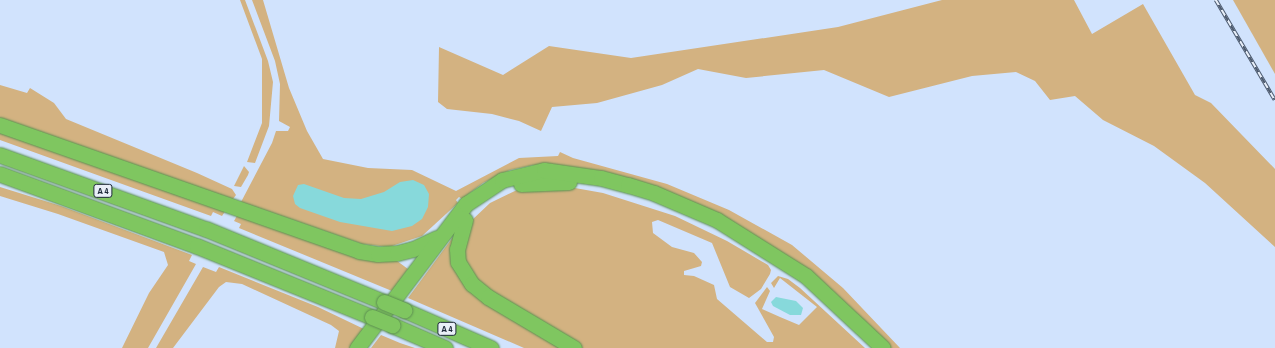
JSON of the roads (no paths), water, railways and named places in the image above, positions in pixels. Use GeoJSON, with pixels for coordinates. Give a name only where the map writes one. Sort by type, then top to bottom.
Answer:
{"type":"FeatureCollection","features":[{"type":"Feature","properties":{"kind":"highway"},"geometry":{"type":"LineString","coordinates":[[0,126],[359,251],[378,254],[413,249],[439,237]]}},
{"type":"Feature","properties":{"kind":"highway","name":"A 4"},"geometry":{"type":"LineString","coordinates":[[0,155],[206,229],[404,310],[491,348]]}},
{"type":"Feature","properties":{"kind":"highway"},"geometry":{"type":"LineString","coordinates":[[357,348],[439,237],[466,204],[502,180],[544,170],[600,178],[654,193],[717,220],[765,248],[806,276],[883,348]]}},
{"type":"Feature","properties":{"kind":"highway","name":"A 4"},"geometry":{"type":"LineString","coordinates":[[0,174],[183,240],[445,348]]}},
{"type":"Feature","properties":{"kind":"highway"},"geometry":{"type":"LineString","coordinates":[[367,348],[452,233],[465,220],[498,193],[515,186],[537,181],[567,182],[604,187],[651,200],[711,226],[780,268],[824,301],[873,348]]}},
{"type":"Feature","properties":{"kind":"highway"},"geometry":{"type":"LineString","coordinates":[[465,220],[457,249],[458,262],[472,284],[488,297],[574,348]]}},
{"type":"Feature","properties":{"kind":"highway"},"geometry":{"type":"LineString","coordinates":[[407,332],[426,348]]}},
{"type":"Feature","properties":{"kind":"railway"},"geometry":{"type":"LineString","coordinates":[[1216,0],[1275,100]]}}]}
